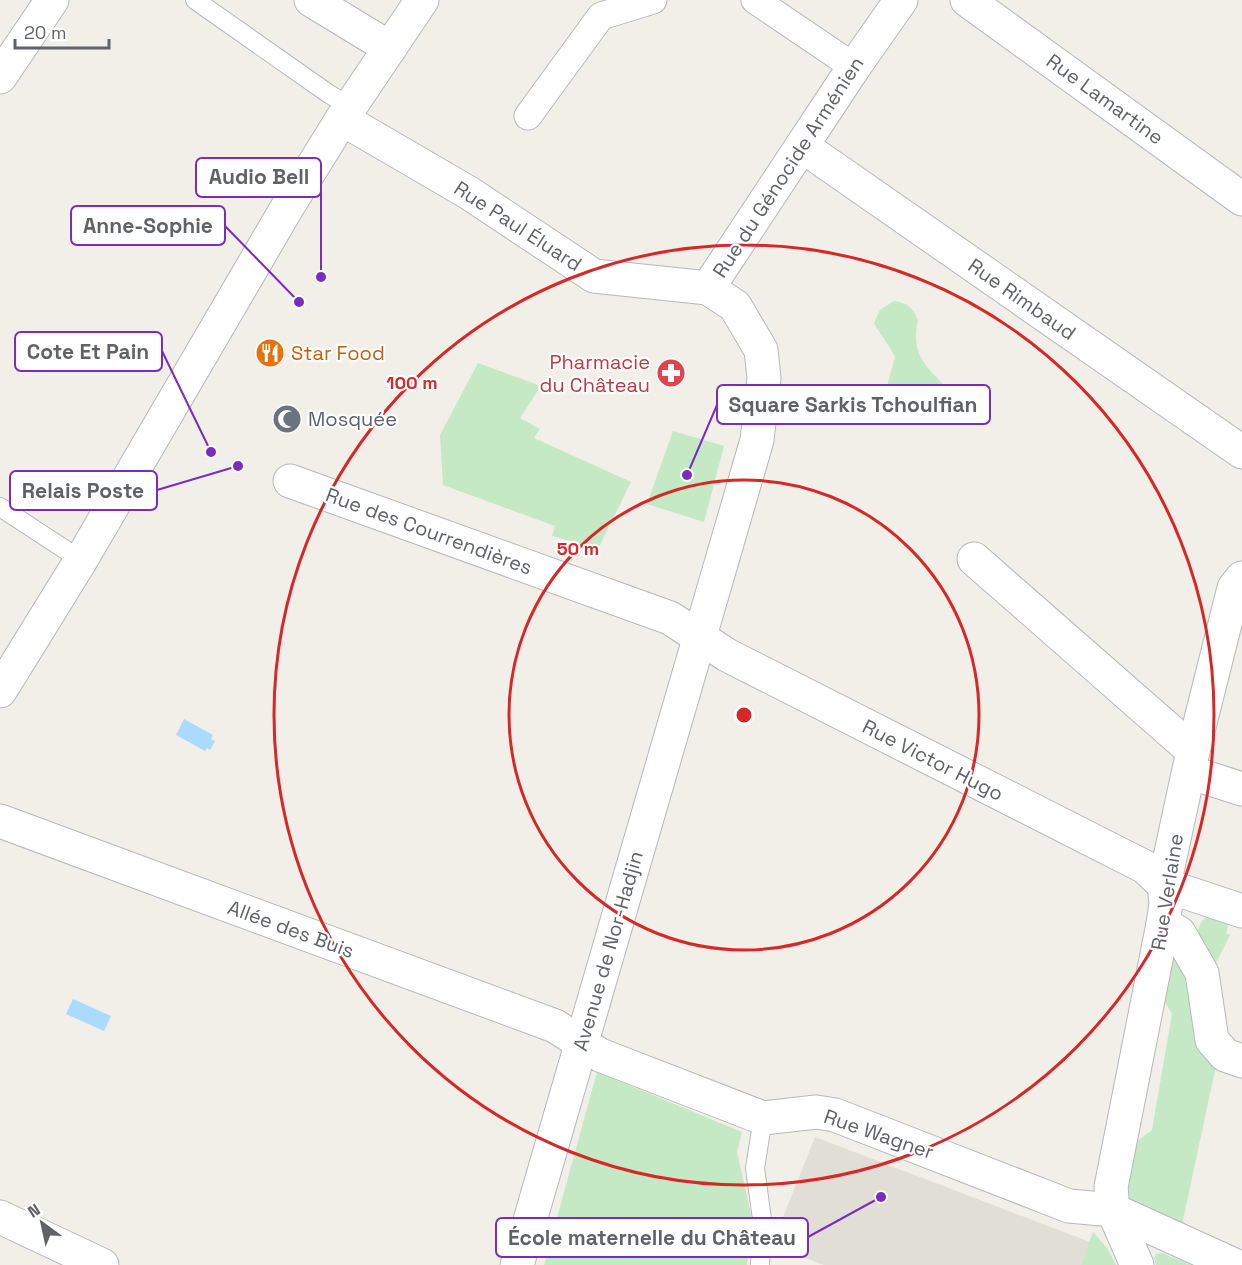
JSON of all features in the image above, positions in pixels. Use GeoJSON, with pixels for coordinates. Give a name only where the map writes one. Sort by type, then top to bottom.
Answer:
{"type":"FeatureCollection","features":[{"type":"Feature","properties":{"kind":"street"},"geometry":{"type":"LineString","coordinates":[[0,76],[52,0]]}},
{"type":"Feature","properties":{"kind":"street"},"geometry":{"type":"LineString","coordinates":[[311,0],[390,48]]}},
{"type":"Feature","properties":{"kind":"street"},"geometry":{"type":"LineString","coordinates":[[0,691],[81,560],[232,301],[346,113],[422,0]]}},
{"type":"Feature","properties":{"kind":"street"},"geometry":{"type":"LineString","coordinates":[[755,0],[854,67]]}},
{"type":"Feature","properties":{"kind":"street","name":"Rue du Génocide Arménien"},"geometry":{"type":"LineString","coordinates":[[701,638],[757,440],[764,378],[761,350],[750,330],[735,306],[708,288],[901,0]]}},
{"type":"Feature","properties":{"kind":"street","name":"Rue Lamartine"},"geometry":{"type":"LineString","coordinates":[[968,0],[1242,199]]}},
{"type":"Feature","properties":{"kind":"street"},"geometry":{"type":"LineString","coordinates":[[528,116],[601,16],[643,2]]}},
{"type":"Feature","properties":{"kind":"street","name":"Rue Paul Éluard"},"geometry":{"type":"LineString","coordinates":[[346,113],[594,276],[708,288]]}},
{"type":"Feature","properties":{"kind":"street","name":"Rue Rimbaud"},"geometry":{"type":"LineString","coordinates":[[802,146],[1242,452]]}},
{"type":"Feature","properties":{"kind":"street","name":"Rue des Courrendières"},"geometry":{"type":"LineString","coordinates":[[290,481],[670,618],[701,638]]}},
{"type":"Feature","properties":{"kind":"street"},"geometry":{"type":"LineString","coordinates":[[974,559],[1191,762],[1242,789]]}},
{"type":"Feature","properties":{"kind":"street","name":"Rue Verlaine"},"geometry":{"type":"LineString","coordinates":[[1113,1210],[1111,1187],[1163,924],[1166,903],[1164,885],[1191,762],[1239,586]]}},
{"type":"Feature","properties":{"kind":"street","name":"Rue Victor Hugo"},"geometry":{"type":"LineString","coordinates":[[701,638],[727,655],[1145,867],[1164,885]]}},
{"type":"Feature","properties":{"kind":"street","name":"Avenue de Nor-Hadjin"},"geometry":{"type":"LineString","coordinates":[[517,1265],[580,1042],[701,638]]}},
{"type":"Feature","properties":{"kind":"street","name":"Allée des Buis"},"geometry":{"type":"LineString","coordinates":[[0,821],[555,1026],[580,1042]]}},
{"type":"Feature","properties":{"kind":"street"},"geometry":{"type":"LineString","coordinates":[[1164,885],[1242,911]]}},
{"type":"Feature","properties":{"kind":"street"},"geometry":{"type":"LineString","coordinates":[[1163,924],[1179,933],[1202,973],[1212,1040],[1226,1055],[1242,1061]]}},
{"type":"Feature","properties":{"kind":"street","name":"Rue Wagner"},"geometry":{"type":"LineString","coordinates":[[580,1042],[600,1055],[763,1118],[816,1112],[835,1115],[1069,1206],[1113,1210],[1234,1265]]}},
{"type":"Feature","properties":{"kind":"street"},"geometry":{"type":"LineString","coordinates":[[1113,1210],[1137,1265]]}},
{"type":"Feature","properties":{"kind":"street"},"geometry":{"type":"LineString","coordinates":[[0,1217],[102,1265]]}},
{"type":"Feature","properties":{"kind":"lane"},"geometry":{"type":"LineString","coordinates":[[195,0],[329,94],[346,113]]}},
{"type":"Feature","properties":{"kind":"lane"},"geometry":{"type":"LineString","coordinates":[[0,507],[81,560]]}},
{"type":"Feature","properties":{"kind":"lane"},"geometry":{"type":"LineString","coordinates":[[759,1265],[762,1219],[755,1168],[763,1118]]}},
{"type":"Feature","properties":{"kind":"shaded area"},"geometry":{"type":"Polygon","coordinates":[[[815,1137],[1090,1242],[1081,1265],[824,1265],[798,1255],[783,1217],[815,1137]]]}},
{"type":"Feature","properties":{"kind":"green space"},"geometry":{"type":"Polygon","coordinates":[[[894,301],[906,304],[914,312],[918,320],[916,340],[920,356],[944,385],[930,423],[880,411],[895,357],[874,323],[880,310],[894,301]]]}},
{"type":"Feature","properties":{"kind":"green space"},"geometry":{"type":"Polygon","coordinates":[[[478,363],[541,386],[520,418],[540,429],[534,438],[631,482],[598,549],[552,536],[555,526],[443,485],[440,435],[478,363]]]}},
{"type":"Feature","properties":{"kind":"green space"},"geometry":{"type":"Polygon","coordinates":[[[673,431],[724,446],[704,522],[647,504],[673,431]]]}},
{"type":"Feature","properties":{"kind":"green space"},"geometry":{"type":"Polygon","coordinates":[[[1209,914],[1230,920],[1226,933],[1230,935],[1216,963],[1202,945],[1198,933],[1199,927],[1209,914]]]}},
{"type":"Feature","properties":{"kind":"green space"},"geometry":{"type":"Polygon","coordinates":[[[1176,946],[1217,1061],[1183,1220],[1190,1233],[1129,1202],[1125,1196],[1136,1142],[1152,1130],[1172,1014],[1162,997],[1176,946]]]}},
{"type":"Feature","properties":{"kind":"green space"},"geometry":{"type":"Polygon","coordinates":[[[597,1072],[742,1132],[737,1152],[752,1219],[747,1265],[544,1265],[597,1072]]]}},
{"type":"Feature","properties":{"kind":"green space"},"geometry":{"type":"Polygon","coordinates":[[[1093,1232],[1107,1248],[1116,1265],[1081,1265],[1093,1232]]]}},
{"type":"Feature","properties":{"kind":"green space"},"geometry":{"type":"Polygon","coordinates":[[[1162,1253],[1191,1265],[1156,1265],[1154,1258],[1156,1254],[1162,1253]]]}},
{"type":"Feature","properties":{"kind":"water"},"geometry":{"type":"Polygon","coordinates":[[[184,719],[213,735],[211,739],[215,741],[210,750],[207,748],[205,751],[176,735],[184,719]]]}},
{"type":"Feature","properties":{"kind":"water"},"geometry":{"type":"Polygon","coordinates":[[[73,999],[111,1016],[104,1031],[66,1014],[73,999]]]}},
{"type":"Feature","properties":{"kind":"place","name":"Audio Bell"},"geometry":{"type":"Point","coordinates":[321,277]}},
{"type":"Feature","properties":{"kind":"place","name":"Anne-Sophie"},"geometry":{"type":"Point","coordinates":[299,302]}},
{"type":"Feature","properties":{"kind":"place","name":"Star Food"},"geometry":{"type":"Point","coordinates":[270,353]}},
{"type":"Feature","properties":{"kind":"place","name":"Pharmacie du Château"},"geometry":{"type":"Point","coordinates":[671,373]}},
{"type":"Feature","properties":{"kind":"place","name":"Mosquée"},"geometry":{"type":"Point","coordinates":[287,419]}},
{"type":"Feature","properties":{"kind":"place","name":"Cote Et Pain"},"geometry":{"type":"Point","coordinates":[211,452]}},
{"type":"Feature","properties":{"kind":"place","name":"Relais Poste"},"geometry":{"type":"Point","coordinates":[238,466]}},
{"type":"Feature","properties":{"kind":"place","name":"Square Sarkis Tchoulfian"},"geometry":{"type":"Point","coordinates":[687,475]}},
{"type":"Feature","properties":{"kind":"place","name":"École maternelle du Château"},"geometry":{"type":"Point","coordinates":[881,1197]}}]}
